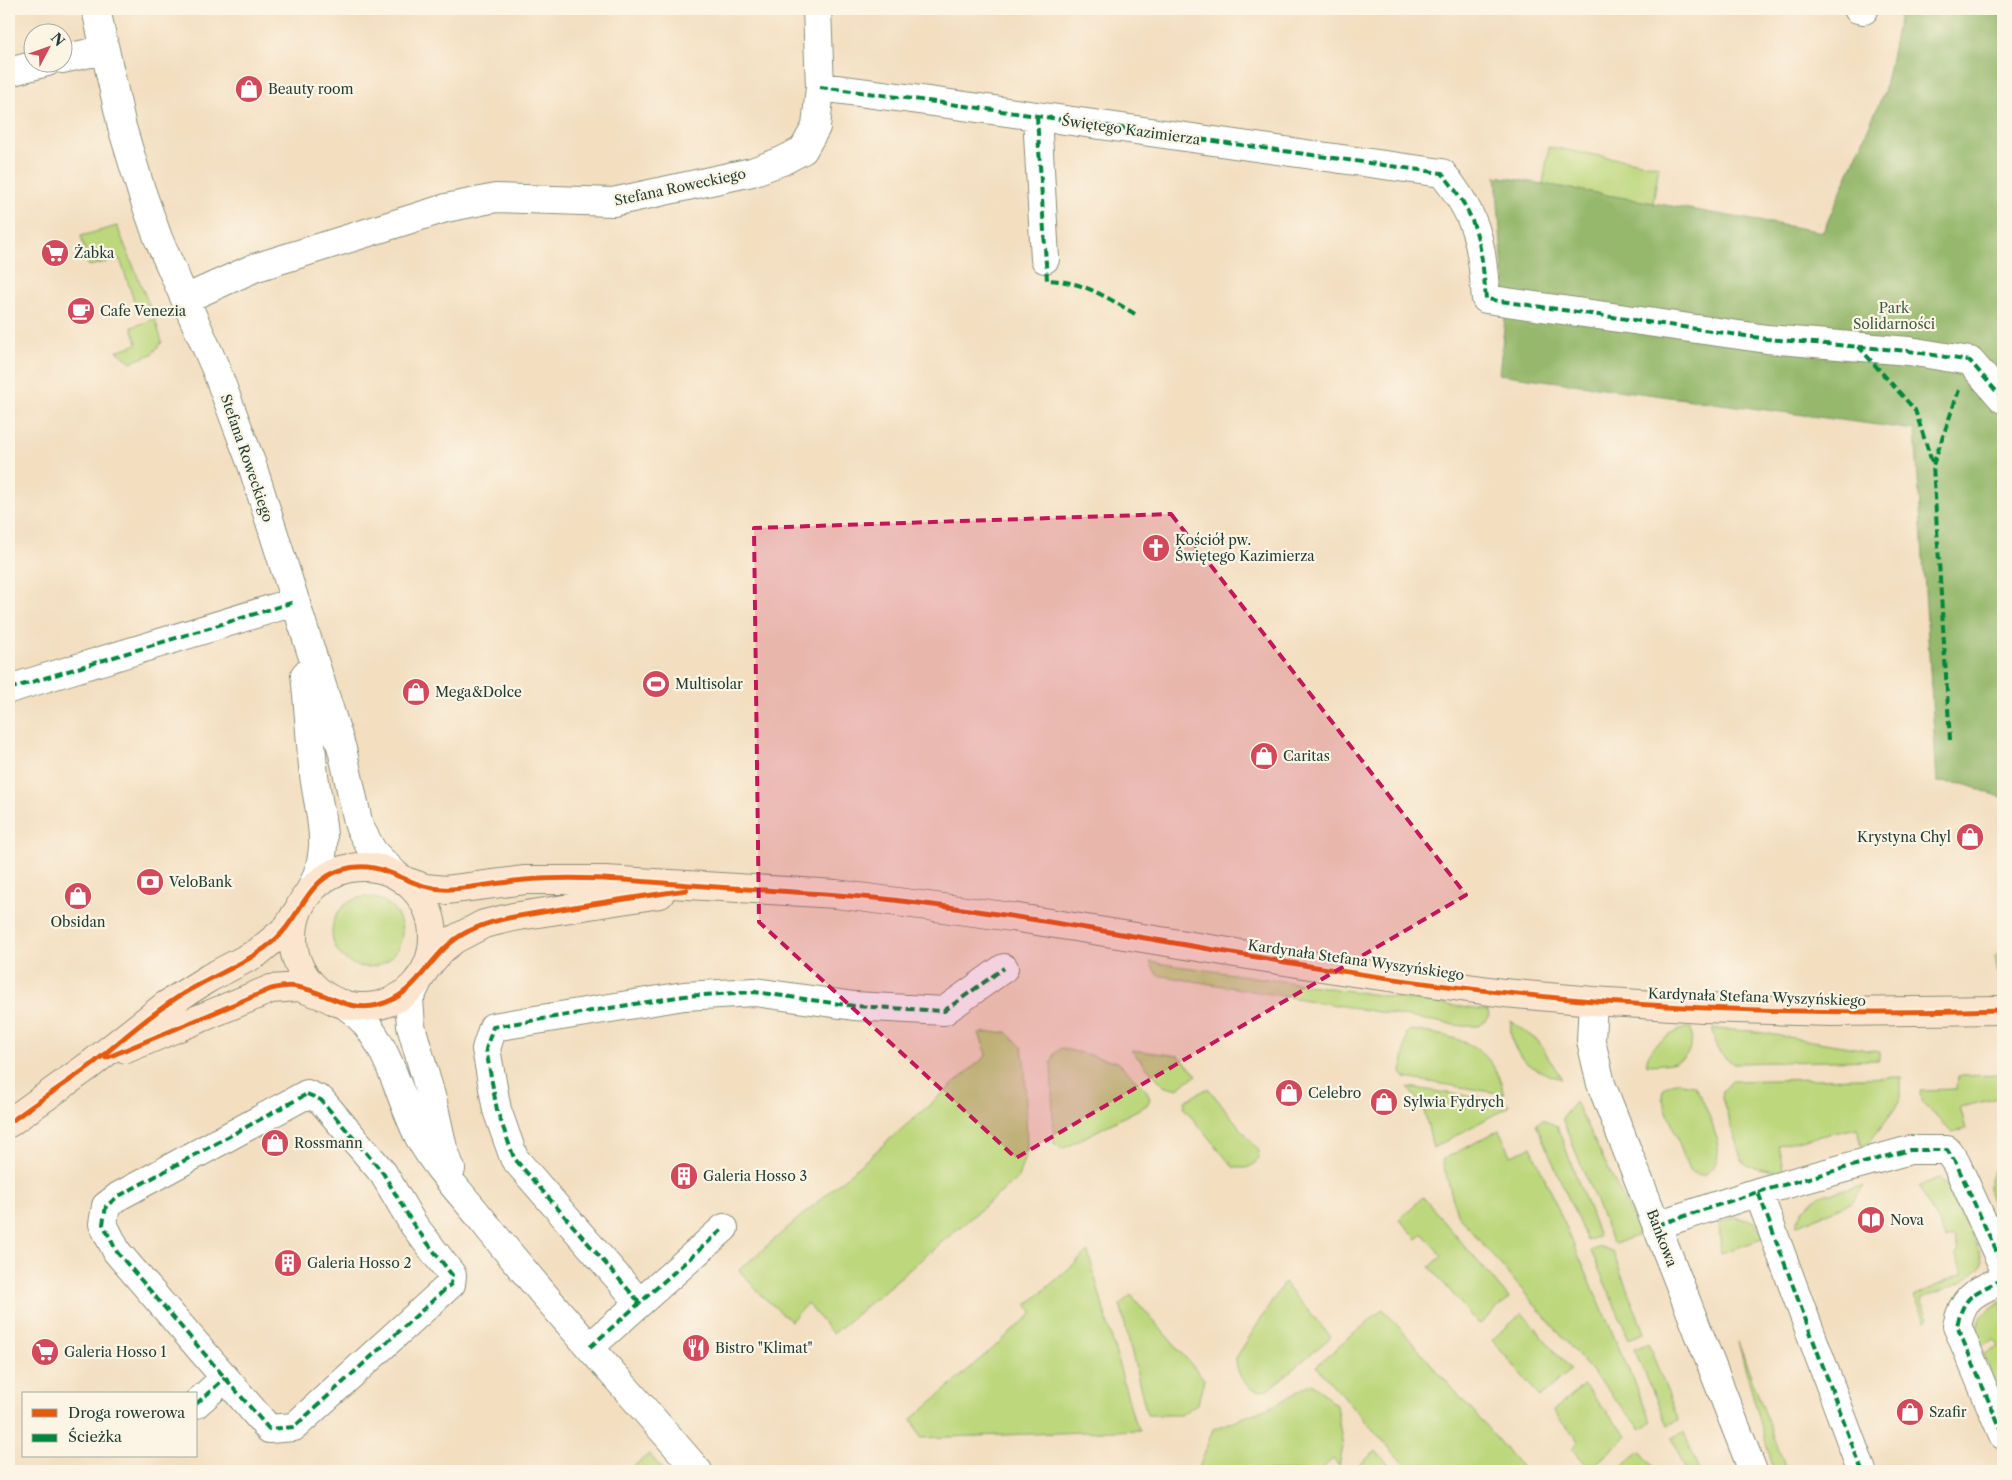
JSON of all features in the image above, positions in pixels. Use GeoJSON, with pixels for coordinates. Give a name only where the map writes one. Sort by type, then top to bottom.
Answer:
{"type":"FeatureCollection","features":[{"type":"Feature","properties":{"kind":"street","name":"Stefana Roweckiego"},"geometry":{"type":"LineString","coordinates":[[96,9],[122,127],[141,190],[158,238],[234,416],[342,749],[359,826],[373,852],[400,877]]}},
{"type":"Feature","properties":{"kind":"street","name":"Stefana Roweckiego"},"geometry":{"type":"LineString","coordinates":[[185,299],[254,268],[446,208],[496,198],[613,202],[752,172],[782,161],[803,150],[816,127],[820,86],[818,9]]}},
{"type":"Feature","properties":{"kind":"street"},"geometry":{"type":"LineString","coordinates":[[72,57],[104,50]]}},
{"type":"Feature","properties":{"kind":"street"},"geometry":{"type":"LineString","coordinates":[[9,72],[22,69]]}},
{"type":"Feature","properties":{"kind":"street","name":"Świętego Kazimierza"},"geometry":{"type":"LineString","coordinates":[[820,86],[1442,173],[1457,191],[1472,216],[1482,248],[1486,299],[1767,339],[1909,351],[1970,361],[2003,399]]}},
{"type":"Feature","properties":{"kind":"street"},"geometry":{"type":"LineString","coordinates":[[1037,116],[1045,259]]}},
{"type":"Feature","properties":{"kind":"street","name":"Stefana Roweckiego"},"geometry":{"type":"LineString","coordinates":[[297,612],[314,775],[325,834],[319,874],[305,898]]}},
{"type":"Feature","properties":{"kind":"street"},"geometry":{"type":"LineString","coordinates":[[9,688],[297,612]]}},
{"type":"Feature","properties":{"kind":"street"},"geometry":{"type":"LineString","coordinates":[[9,1123],[90,1065],[166,1005],[269,944],[287,928],[305,898],[330,874],[343,869],[370,867],[400,877],[425,904],[433,929],[431,955],[409,999],[411,1026],[433,1102],[443,1148],[466,1199]]}},
{"type":"Feature","properties":{"kind":"street","name":"Kardynała Stefana Wyszyńskiego"},"geometry":{"type":"LineString","coordinates":[[400,877],[425,888],[446,890],[524,880],[568,880],[645,881],[708,887],[836,894],[920,904],[1362,974],[1504,993],[1592,1001],[1761,1011],[1911,1012],[2003,1010]]}},
{"type":"Feature","properties":{"kind":"street","name":"Kardynała Stefana Wyszyńskiego"},"geometry":{"type":"LineString","coordinates":[[423,973],[441,950],[455,938],[484,924],[512,917],[708,887]]}},
{"type":"Feature","properties":{"kind":"street"},"geometry":{"type":"LineString","coordinates":[[305,898],[294,931],[294,945],[302,971],[320,992],[357,1013],[377,1037],[408,1114],[431,1157],[514,1260],[698,1471]]}},
{"type":"Feature","properties":{"kind":"street"},"geometry":{"type":"LineString","coordinates":[[639,1302],[514,1158],[497,1110],[486,1049],[493,1027],[684,996],[755,992],[854,1006],[944,1010],[1004,968]]}},
{"type":"Feature","properties":{"kind":"street"},"geometry":{"type":"LineString","coordinates":[[90,1065],[271,989],[299,987],[338,1002],[375,1006],[400,997],[423,973]]}},
{"type":"Feature","properties":{"kind":"street","name":"Bankowa"},"geometry":{"type":"LineString","coordinates":[[1592,1001],[1591,1041],[1601,1084],[1753,1471]]}},
{"type":"Feature","properties":{"kind":"street"},"geometry":{"type":"LineString","coordinates":[[307,1094],[321,1100],[382,1173],[413,1224],[452,1275],[451,1284],[294,1427],[269,1429],[225,1378],[117,1252],[103,1224],[106,1206],[119,1196],[307,1094]]}},
{"type":"Feature","properties":{"kind":"street"},"geometry":{"type":"LineString","coordinates":[[1657,1225],[1758,1192],[1910,1150],[1947,1150],[1956,1164],[2003,1266]]}},
{"type":"Feature","properties":{"kind":"street"},"geometry":{"type":"LineString","coordinates":[[1758,1192],[1862,1471]]}},
{"type":"Feature","properties":{"kind":"street"},"geometry":{"type":"LineString","coordinates":[[590,1347],[724,1228]]}},
{"type":"Feature","properties":{"kind":"street"},"geometry":{"type":"LineString","coordinates":[[2003,1279],[1971,1296],[1961,1308],[1957,1326],[2003,1435]]}},
{"type":"Feature","properties":{"kind":"street"},"geometry":{"type":"LineString","coordinates":[[198,1402],[225,1378]]}},
{"type":"Feature","properties":{"kind":"highlighted area"},"geometry":{"type":"Polygon","coordinates":[[[1171,514],[1466,895],[1016,1158],[759,922],[754,528],[1171,514]]]}},
{"type":"Feature","properties":{"kind":"green space","name":"Park Solidarności"},"geometry":{"type":"Polygon","coordinates":[[[1901,9],[2003,9],[2003,798],[1964,784],[1937,782],[1915,430],[1499,374],[1506,310],[1496,176],[1823,232],[1884,92],[1901,9]]]}},
{"type":"Feature","properties":{"kind":"green space"},"geometry":{"type":"Polygon","coordinates":[[[1549,147],[1659,166],[1653,203],[1543,184],[1549,147]]]}},
{"type":"Feature","properties":{"kind":"green space"},"geometry":{"type":"Polygon","coordinates":[[[117,226],[150,307],[137,310],[120,259],[89,266],[81,236],[117,226]]]}},
{"type":"Feature","properties":{"kind":"green space"},"geometry":{"type":"Polygon","coordinates":[[[155,319],[162,342],[152,354],[131,362],[117,351],[137,344],[132,327],[155,319]]]}},
{"type":"Feature","properties":{"kind":"green space"},"geometry":{"type":"Polygon","coordinates":[[[367,897],[380,900],[392,907],[399,919],[402,932],[399,945],[392,957],[380,964],[367,967],[354,964],[342,957],[335,945],[332,932],[335,919],[342,907],[354,900],[367,897]]]}},
{"type":"Feature","properties":{"kind":"green space"},"geometry":{"type":"Polygon","coordinates":[[[2003,947],[2003,973],[1998,973],[1995,957],[2003,947]]]}},
{"type":"Feature","properties":{"kind":"green space"},"geometry":{"type":"Polygon","coordinates":[[[1150,962],[1488,1011],[1489,1016],[1480,1026],[1462,1026],[1157,975],[1150,962]]]}},
{"type":"Feature","properties":{"kind":"green space"},"geometry":{"type":"Polygon","coordinates":[[[1511,1021],[1539,1042],[1562,1079],[1541,1071],[1524,1060],[1517,1052],[1513,1043],[1511,1021]]]}},
{"type":"Feature","properties":{"kind":"green space"},"geometry":{"type":"Polygon","coordinates":[[[1685,1028],[1691,1028],[1692,1040],[1686,1055],[1674,1062],[1647,1065],[1647,1059],[1654,1047],[1666,1037],[1685,1028]]]}},
{"type":"Feature","properties":{"kind":"green space"},"geometry":{"type":"Polygon","coordinates":[[[1713,1029],[1751,1031],[1879,1052],[1879,1060],[1734,1063],[1724,1057],[1718,1050],[1714,1040],[1713,1029]]]}},
{"type":"Feature","properties":{"kind":"green space"},"geometry":{"type":"Polygon","coordinates":[[[1411,1030],[1457,1039],[1481,1052],[1491,1063],[1504,1094],[1405,1078],[1401,1073],[1407,1033],[1411,1030]]]}},
{"type":"Feature","properties":{"kind":"green space"},"geometry":{"type":"Polygon","coordinates":[[[1007,1032],[1022,1047],[1025,1069],[1027,1150],[1018,1178],[833,1334],[807,1303],[791,1321],[762,1296],[739,1270],[987,1055],[979,1033],[1007,1032]]]}},
{"type":"Feature","properties":{"kind":"green space"},"geometry":{"type":"Polygon","coordinates":[[[1061,1048],[1118,1062],[1147,1091],[1150,1099],[1147,1105],[1062,1149],[1054,1143],[1051,1062],[1055,1053],[1061,1048]]]}},
{"type":"Feature","properties":{"kind":"green space"},"geometry":{"type":"Polygon","coordinates":[[[1131,1050],[1179,1056],[1197,1075],[1177,1088],[1165,1087],[1131,1050]]]}},
{"type":"Feature","properties":{"kind":"green space"},"geometry":{"type":"Polygon","coordinates":[[[2003,1075],[2003,1097],[1960,1107],[1966,1129],[1952,1133],[1921,1101],[1920,1090],[1957,1089],[1958,1076],[2003,1075]]]}},
{"type":"Feature","properties":{"kind":"green space"},"geometry":{"type":"Polygon","coordinates":[[[1901,1077],[1901,1097],[1894,1110],[1868,1144],[1862,1146],[1857,1128],[1778,1145],[1784,1173],[1749,1166],[1742,1161],[1722,1098],[1723,1091],[1732,1081],[1901,1077]]]}},
{"type":"Feature","properties":{"kind":"green space"},"geometry":{"type":"Polygon","coordinates":[[[1675,1082],[1694,1085],[1714,1129],[1718,1154],[1711,1170],[1706,1174],[1698,1175],[1689,1170],[1662,1098],[1665,1087],[1675,1082]]]}},
{"type":"Feature","properties":{"kind":"green space"},"geometry":{"type":"Polygon","coordinates":[[[1408,1087],[1509,1104],[1508,1107],[1433,1148],[1424,1110],[1408,1087]]]}},
{"type":"Feature","properties":{"kind":"green space"},"geometry":{"type":"Polygon","coordinates":[[[1208,1088],[1259,1151],[1256,1161],[1251,1166],[1243,1168],[1233,1167],[1184,1108],[1185,1101],[1208,1088]]]}},
{"type":"Feature","properties":{"kind":"green space"},"geometry":{"type":"Polygon","coordinates":[[[1575,1102],[1641,1234],[1615,1244],[1612,1241],[1562,1118],[1575,1102]]]}},
{"type":"Feature","properties":{"kind":"green space"},"geometry":{"type":"Polygon","coordinates":[[[1543,1120],[1557,1126],[1599,1236],[1587,1241],[1536,1124],[1543,1120]]]}},
{"type":"Feature","properties":{"kind":"green space"},"geometry":{"type":"Polygon","coordinates":[[[1499,1130],[1511,1155],[1531,1147],[1651,1421],[1641,1429],[1457,1214],[1442,1160],[1499,1130]]]}},
{"type":"Feature","properties":{"kind":"green space"},"geometry":{"type":"Polygon","coordinates":[[[2003,1157],[2003,1232],[1991,1202],[1989,1185],[1991,1176],[2003,1157]]]}},
{"type":"Feature","properties":{"kind":"green space"},"geometry":{"type":"Polygon","coordinates":[[[1938,1178],[1950,1188],[1981,1255],[1982,1263],[1981,1267],[1967,1279],[1921,1299],[1929,1318],[1926,1320],[1914,1296],[1964,1273],[1955,1254],[1959,1252],[1953,1236],[1946,1239],[1919,1186],[1938,1178]]]}},
{"type":"Feature","properties":{"kind":"green space"},"geometry":{"type":"Polygon","coordinates":[[[1864,1186],[1852,1202],[1796,1226],[1807,1206],[1814,1200],[1832,1193],[1864,1186]]]}},
{"type":"Feature","properties":{"kind":"green space"},"geometry":{"type":"Polygon","coordinates":[[[1423,1197],[1509,1298],[1479,1325],[1430,1267],[1442,1256],[1423,1234],[1417,1239],[1399,1219],[1423,1197]]]}},
{"type":"Feature","properties":{"kind":"green space"},"geometry":{"type":"Polygon","coordinates":[[[1735,1217],[1755,1222],[1765,1238],[1721,1253],[1719,1223],[1735,1217]]]}},
{"type":"Feature","properties":{"kind":"green space"},"geometry":{"type":"Polygon","coordinates":[[[1601,1247],[1613,1252],[1644,1333],[1629,1339],[1591,1251],[1601,1247]]]}},
{"type":"Feature","properties":{"kind":"green space"},"geometry":{"type":"Polygon","coordinates":[[[1088,1252],[1134,1420],[1140,1430],[921,1438],[912,1419],[1033,1313],[1027,1305],[1088,1252]]]}},
{"type":"Feature","properties":{"kind":"green space"},"geometry":{"type":"Polygon","coordinates":[[[1284,1283],[1331,1337],[1268,1390],[1255,1390],[1245,1383],[1241,1377],[1236,1358],[1284,1283]]]}},
{"type":"Feature","properties":{"kind":"green space"},"geometry":{"type":"Polygon","coordinates":[[[1131,1295],[1204,1379],[1198,1403],[1181,1415],[1147,1415],[1120,1304],[1131,1295]]]}},
{"type":"Feature","properties":{"kind":"green space"},"geometry":{"type":"Polygon","coordinates":[[[2003,1301],[2003,1401],[1983,1355],[1998,1347],[1994,1339],[1979,1347],[1976,1332],[1985,1314],[2003,1301]]]}},
{"type":"Feature","properties":{"kind":"green space"},"geometry":{"type":"Polygon","coordinates":[[[1383,1309],[1525,1471],[1410,1471],[1316,1366],[1383,1309]]]}},
{"type":"Feature","properties":{"kind":"green space"},"geometry":{"type":"Polygon","coordinates":[[[1522,1313],[1571,1370],[1540,1397],[1492,1340],[1522,1313]]]}},
{"type":"Feature","properties":{"kind":"green space"},"geometry":{"type":"Polygon","coordinates":[[[1738,1342],[1787,1471],[1774,1471],[1738,1342]]]}},
{"type":"Feature","properties":{"kind":"green space"},"geometry":{"type":"Polygon","coordinates":[[[1648,1343],[1679,1421],[1668,1426],[1634,1349],[1648,1343]]]}},
{"type":"Feature","properties":{"kind":"green space"},"geometry":{"type":"Polygon","coordinates":[[[1312,1383],[1336,1405],[1343,1447],[1339,1466],[1333,1459],[1319,1471],[1198,1471],[1213,1429],[1273,1406],[1312,1383]]]}},
{"type":"Feature","properties":{"kind":"green space"},"geometry":{"type":"Polygon","coordinates":[[[1584,1385],[1627,1436],[1590,1469],[1572,1448],[1579,1441],[1553,1411],[1584,1385]]]}},
{"type":"Feature","properties":{"kind":"green space"},"geometry":{"type":"Polygon","coordinates":[[[1684,1432],[1699,1471],[1686,1471],[1672,1437],[1684,1432]]]}},
{"type":"Feature","properties":{"kind":"green space"},"geometry":{"type":"Polygon","coordinates":[[[1376,1451],[1394,1471],[1352,1471],[1376,1451]]]}},
{"type":"Feature","properties":{"kind":"green space"},"geometry":{"type":"Polygon","coordinates":[[[1640,1451],[1657,1471],[1616,1471],[1640,1451]]]}},
{"type":"Feature","properties":{"kind":"green space"},"geometry":{"type":"Polygon","coordinates":[[[649,1454],[664,1471],[628,1471],[649,1454]]]}},
{"type":"Feature","properties":{"kind":"marked path"},"geometry":{"type":"LineString","coordinates":[[820,87],[1442,173],[1464,204],[1476,232],[1480,246],[1486,299],[1767,339],[1909,351],[1970,361],[2003,399]]}},
{"type":"Feature","properties":{"kind":"marked path"},"geometry":{"type":"LineString","coordinates":[[1037,116],[1047,280],[1082,286],[1135,314]]}},
{"type":"Feature","properties":{"kind":"marked path"},"geometry":{"type":"LineString","coordinates":[[1858,346],[1915,410],[1933,465]]}},
{"type":"Feature","properties":{"kind":"marked path"},"geometry":{"type":"LineString","coordinates":[[1950,740],[1933,465],[1959,390]]}},
{"type":"Feature","properties":{"kind":"marked path"},"geometry":{"type":"LineString","coordinates":[[9,689],[294,602]]}},
{"type":"Feature","properties":{"kind":"marked path"},"geometry":{"type":"LineString","coordinates":[[639,1302],[514,1158],[497,1110],[486,1049],[493,1027],[684,996],[755,992],[854,1006],[944,1011],[1004,968]]}},
{"type":"Feature","properties":{"kind":"marked path"},"geometry":{"type":"LineString","coordinates":[[307,1094],[321,1100],[383,1173],[413,1224],[452,1275],[451,1284],[294,1427],[269,1429],[117,1252],[103,1224],[106,1206],[119,1196],[307,1094]]}},
{"type":"Feature","properties":{"kind":"marked path"},"geometry":{"type":"LineString","coordinates":[[1758,1192],[1910,1150],[1947,1150],[1956,1163],[2003,1266]]}},
{"type":"Feature","properties":{"kind":"marked path"},"geometry":{"type":"LineString","coordinates":[[1657,1225],[1758,1192],[1862,1471]]}},
{"type":"Feature","properties":{"kind":"marked path"},"geometry":{"type":"LineString","coordinates":[[590,1347],[724,1228]]}},
{"type":"Feature","properties":{"kind":"marked path"},"geometry":{"type":"LineString","coordinates":[[2003,1279],[1972,1295],[1963,1307],[1957,1326],[2003,1435]]}},
{"type":"Feature","properties":{"kind":"marked path"},"geometry":{"type":"LineString","coordinates":[[198,1402],[225,1378]]}},
{"type":"Feature","properties":{"kind":"cycle path"},"geometry":{"type":"LineString","coordinates":[[9,1123],[95,1062],[167,1004],[242,963],[266,947],[285,929],[320,882],[329,875],[341,870],[357,867],[371,867],[422,885],[451,889],[525,880],[570,878],[637,881],[893,900],[1047,922],[1354,973],[1431,984],[1570,999],[1694,1008],[1817,1012],[2003,1010]]}},
{"type":"Feature","properties":{"kind":"cycle path"},"geometry":{"type":"LineString","coordinates":[[106,1058],[271,989],[290,986],[297,987],[347,1004],[367,1007],[378,1005],[405,992],[454,940],[477,927],[522,915],[687,890]]}},
{"type":"Feature","properties":{"kind":"place","name":"Beauty room"},"geometry":{"type":"Point","coordinates":[249,89]}},
{"type":"Feature","properties":{"kind":"place","name":"Żabka"},"geometry":{"type":"Point","coordinates":[55,253]}},
{"type":"Feature","properties":{"kind":"place","name":"Cafe Venezia"},"geometry":{"type":"Point","coordinates":[81,311]}},
{"type":"Feature","properties":{"kind":"place","name":"Kościół pw. Świętego Kazimierza"},"geometry":{"type":"Point","coordinates":[1156,548]}},
{"type":"Feature","properties":{"kind":"place","name":"Multisolar"},"geometry":{"type":"Point","coordinates":[656,684]}},
{"type":"Feature","properties":{"kind":"place","name":"Mega&Dolce"},"geometry":{"type":"Point","coordinates":[416,692]}},
{"type":"Feature","properties":{"kind":"place","name":"Caritas"},"geometry":{"type":"Point","coordinates":[1264,756]}},
{"type":"Feature","properties":{"kind":"place","name":"Krystyna Chyl"},"geometry":{"type":"Point","coordinates":[1970,837]}},
{"type":"Feature","properties":{"kind":"place","name":"VeloBank"},"geometry":{"type":"Point","coordinates":[150,882]}},
{"type":"Feature","properties":{"kind":"place","name":"Obsidan"},"geometry":{"type":"Point","coordinates":[78,896]}},
{"type":"Feature","properties":{"kind":"place","name":"Celebro"},"geometry":{"type":"Point","coordinates":[1289,1093]}},
{"type":"Feature","properties":{"kind":"place","name":"Sylwia Fydrych"},"geometry":{"type":"Point","coordinates":[1384,1102]}},
{"type":"Feature","properties":{"kind":"place","name":"Rossmann"},"geometry":{"type":"Point","coordinates":[275,1143]}},
{"type":"Feature","properties":{"kind":"place","name":"Galeria Hosso 3"},"geometry":{"type":"Point","coordinates":[684,1176]}},
{"type":"Feature","properties":{"kind":"place","name":"Nova"},"geometry":{"type":"Point","coordinates":[1871,1220]}},
{"type":"Feature","properties":{"kind":"place","name":"Galeria Hosso 2"},"geometry":{"type":"Point","coordinates":[288,1263]}},
{"type":"Feature","properties":{"kind":"place","name":"Bistro \"Klimat\""},"geometry":{"type":"Point","coordinates":[696,1348]}},
{"type":"Feature","properties":{"kind":"place","name":"Galeria Hosso 1"},"geometry":{"type":"Point","coordinates":[45,1352]}},
{"type":"Feature","properties":{"kind":"place","name":"Szafir"},"geometry":{"type":"Point","coordinates":[1910,1412]}}]}
